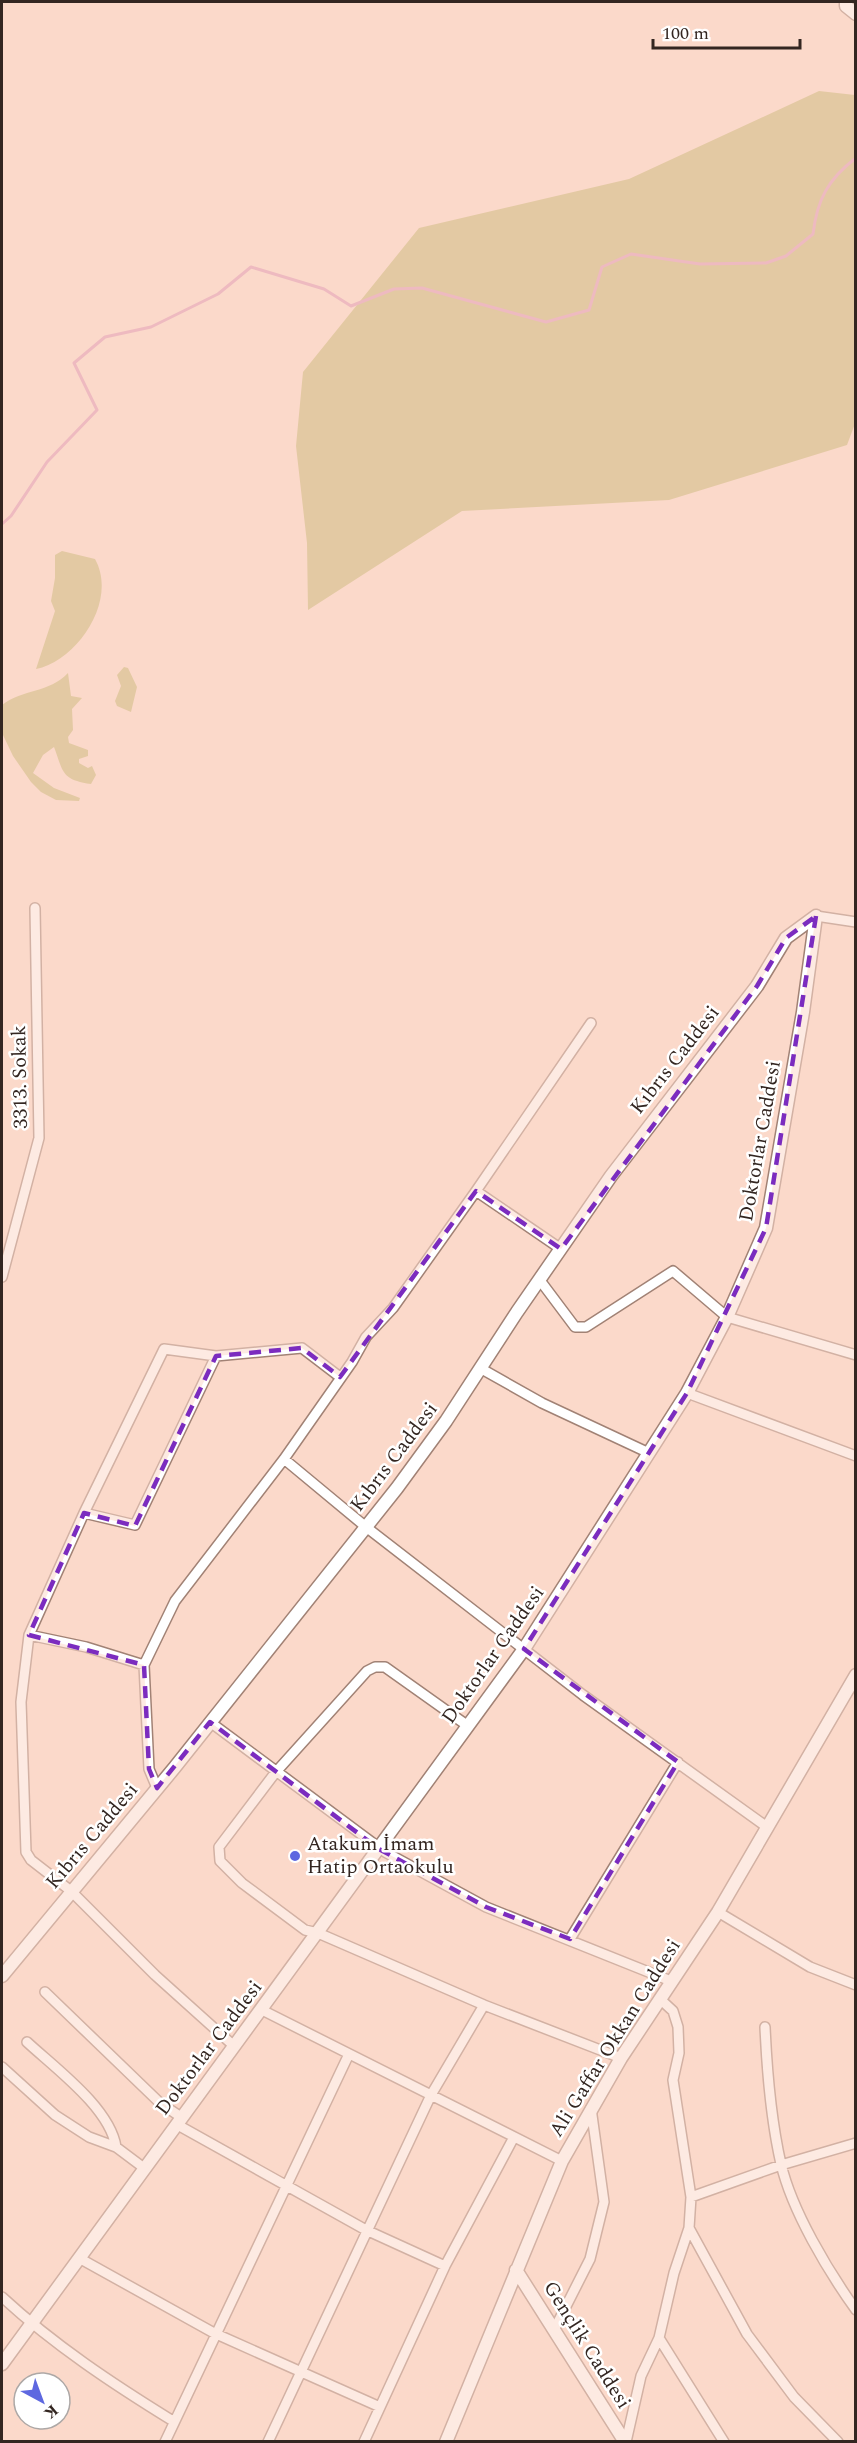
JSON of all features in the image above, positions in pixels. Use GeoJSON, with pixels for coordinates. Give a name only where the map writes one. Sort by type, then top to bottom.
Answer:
{"type":"FeatureCollection","features":[{"type":"Feature","properties":{"kind":"street"},"geometry":{"type":"LineString","coordinates":[[846,2],[846,6],[855,14]]}},
{"type":"Feature","properties":{"kind":"street","name":"3313. Sokak"},"geometry":{"type":"LineString","coordinates":[[2,1278],[39,1138],[35,908]]}},
{"type":"Feature","properties":{"kind":"street"},"geometry":{"type":"LineString","coordinates":[[816,916],[855,922]]}},
{"type":"Feature","properties":{"kind":"street","name":"Kıbrıs Caddesi"},"geometry":{"type":"LineString","coordinates":[[2,1976],[157,1788],[366,1527],[446,1421],[539,1279],[611,1176],[757,986],[786,938],[816,916]]}},
{"type":"Feature","properties":{"kind":"street","name":"Doktorlar Caddesi"},"geometry":{"type":"LineString","coordinates":[[2,2364],[524,1649],[687,1393],[727,1317],[766,1228],[803,1012],[816,916]]}},
{"type":"Feature","properties":{"kind":"street"},"geometry":{"type":"LineString","coordinates":[[157,1788],[149,1769],[144,1665],[175,1602],[284,1459],[352,1362],[366,1337],[393,1308],[591,1023]]}},
{"type":"Feature","properties":{"kind":"street"},"geometry":{"type":"LineString","coordinates":[[476,1191],[561,1249]]}},
{"type":"Feature","properties":{"kind":"street"},"geometry":{"type":"LineString","coordinates":[[539,1279],[575,1327],[586,1327],[673,1271],[727,1317],[855,1355]]}},
{"type":"Feature","properties":{"kind":"street"},"geometry":{"type":"LineString","coordinates":[[234,2046],[155,1975],[71,1891],[31,1860],[24,1843],[21,1702],[30,1635],[84,1513],[164,1349],[216,1356],[302,1348],[340,1377]]}},
{"type":"Feature","properties":{"kind":"street"},"geometry":{"type":"LineString","coordinates":[[84,1513],[135,1525],[216,1356]]}},
{"type":"Feature","properties":{"kind":"street"},"geometry":{"type":"LineString","coordinates":[[480,1368],[542,1403],[649,1453]]}},
{"type":"Feature","properties":{"kind":"street"},"geometry":{"type":"LineString","coordinates":[[687,1393],[855,1456]]}},
{"type":"Feature","properties":{"kind":"street"},"geometry":{"type":"LineString","coordinates":[[284,1459],[366,1527],[524,1649],[767,1827]]}},
{"type":"Feature","properties":{"kind":"street"},"geometry":{"type":"LineString","coordinates":[[30,1635],[86,1647],[144,1665]]}},
{"type":"Feature","properties":{"kind":"street"},"geometry":{"type":"LineString","coordinates":[[468,1726],[385,1668],[375,1667],[367,1671],[275,1773],[219,1847],[220,1861],[242,1883],[304,1930],[318,1933],[484,2005],[621,2058]]}},
{"type":"Feature","properties":{"kind":"street","name":"Ali Gaffar Okkan Caddesi"},"geometry":{"type":"LineString","coordinates":[[446,2442],[562,2161],[621,2058],[718,1912],[855,1675]]}},
{"type":"Feature","properties":{"kind":"street"},"geometry":{"type":"LineString","coordinates":[[210,1722],[379,1849],[486,1907],[671,1981]]}},
{"type":"Feature","properties":{"kind":"street"},"geometry":{"type":"LineString","coordinates":[[570,1940],[678,1762]]}},
{"type":"Feature","properties":{"kind":"street"},"geometry":{"type":"LineString","coordinates":[[718,1912],[810,1966],[855,1985]]}},
{"type":"Feature","properties":{"kind":"street"},"geometry":{"type":"LineString","coordinates":[[45,1992],[179,2121],[366,2230],[445,2266]]}},
{"type":"Feature","properties":{"kind":"street"},"geometry":{"type":"LineString","coordinates":[[625,2442],[641,2376],[659,2338],[674,2273],[689,2228],[691,2197],[673,2080],[679,2053],[678,2027],[673,2011],[660,1999]]}},
{"type":"Feature","properties":{"kind":"street"},"geometry":{"type":"LineString","coordinates":[[267,2442],[431,2095],[484,2005]]}},
{"type":"Feature","properties":{"kind":"street"},"geometry":{"type":"LineString","coordinates":[[262,2010],[562,2161]]}},
{"type":"Feature","properties":{"kind":"street"},"geometry":{"type":"LineString","coordinates":[[765,2027],[766,2067],[781,2165],[802,2218],[855,2310]]}},
{"type":"Feature","properties":{"kind":"street"},"geometry":{"type":"LineString","coordinates":[[27,2042],[91,2103],[107,2123],[116,2147]]}},
{"type":"Feature","properties":{"kind":"street"},"geometry":{"type":"LineString","coordinates":[[165,2442],[214,2333],[288,2185],[349,2054]]}},
{"type":"Feature","properties":{"kind":"street"},"geometry":{"type":"LineString","coordinates":[[2,2067],[55,2115],[89,2137],[116,2147],[144,2168]]}},
{"type":"Feature","properties":{"kind":"street"},"geometry":{"type":"LineString","coordinates":[[555,2328],[590,2259],[604,2202],[591,2107]]}},
{"type":"Feature","properties":{"kind":"street"},"geometry":{"type":"LineString","coordinates":[[364,2442],[445,2266],[514,2136]]}},
{"type":"Feature","properties":{"kind":"street"},"geometry":{"type":"LineString","coordinates":[[691,2197],[781,2165],[855,2143]]}},
{"type":"Feature","properties":{"kind":"street"},"geometry":{"type":"LineString","coordinates":[[689,2228],[747,2334],[794,2397],[838,2442]]}},
{"type":"Feature","properties":{"kind":"street"},"geometry":{"type":"LineString","coordinates":[[79,2258],[214,2333],[298,2373],[380,2407]]}},
{"type":"Feature","properties":{"kind":"street","name":"Gençlik Caddesi"},"geometry":{"type":"LineString","coordinates":[[516,2270],[555,2328],[625,2442]]}},
{"type":"Feature","properties":{"kind":"street"},"geometry":{"type":"LineString","coordinates":[[2,2297],[31,2324],[108,2381],[174,2421]]}},
{"type":"Feature","properties":{"kind":"street"},"geometry":{"type":"LineString","coordinates":[[659,2338],[724,2442]]}},
{"type":"Feature","properties":{"kind":"highlighted area"},"geometry":{"type":"Polygon","coordinates":[[[816,916],[766,1228],[687,1393],[524,1649],[678,1762],[570,1939],[486,1907],[379,1849],[210,1722],[157,1788],[149,1769],[144,1665],[29,1635],[84,1513],[135,1526],[216,1356],[302,1348],[340,1377],[476,1191],[561,1249],[757,986],[786,938],[816,916]]]}},
{"type":"Feature","properties":{"kind":"shaded area"},"geometry":{"type":"Polygon","coordinates":[[[819,91],[855,95],[856,421],[847,445],[669,500],[462,511],[308,610],[307,543],[296,446],[303,372],[419,228],[629,179],[819,91]]]}},
{"type":"Feature","properties":{"kind":"shaded area"},"geometry":{"type":"Polygon","coordinates":[[[62,551],[95,559],[101,575],[98,609],[90,626],[66,654],[36,669],[55,611],[51,601],[55,578],[55,555],[62,551]]]}},
{"type":"Feature","properties":{"kind":"shaded area"},"geometry":{"type":"Polygon","coordinates":[[[124,667],[128,668],[137,687],[131,712],[117,706],[115,701],[121,686],[117,675],[124,667]]]}},
{"type":"Feature","properties":{"kind":"shaded area"},"geometry":{"type":"Polygon","coordinates":[[[68,673],[71,696],[82,698],[72,709],[73,730],[68,737],[69,743],[88,750],[88,756],[79,759],[79,763],[88,768],[92,766],[96,775],[91,784],[68,777],[54,747],[43,755],[33,773],[54,788],[80,798],[79,801],[56,800],[41,792],[13,756],[3,735],[2,705],[18,696],[53,684],[68,673]]]}},
{"type":"Feature","properties":{"kind":"waterway"},"geometry":{"type":"LineString","coordinates":[[2,524],[11,516],[47,462],[97,410],[74,363],[105,337],[151,327],[218,294],[251,267],[324,289],[351,306],[394,289],[422,288],[546,322],[589,310],[602,267],[631,254],[700,264],[766,263],[786,256],[813,234],[817,211],[831,182],[856,158]]}},
{"type":"Feature","properties":{"kind":"place","name":"Atakum İmam Hatip Ortaokulu"},"geometry":{"type":"Point","coordinates":[295,1856]}}]}
